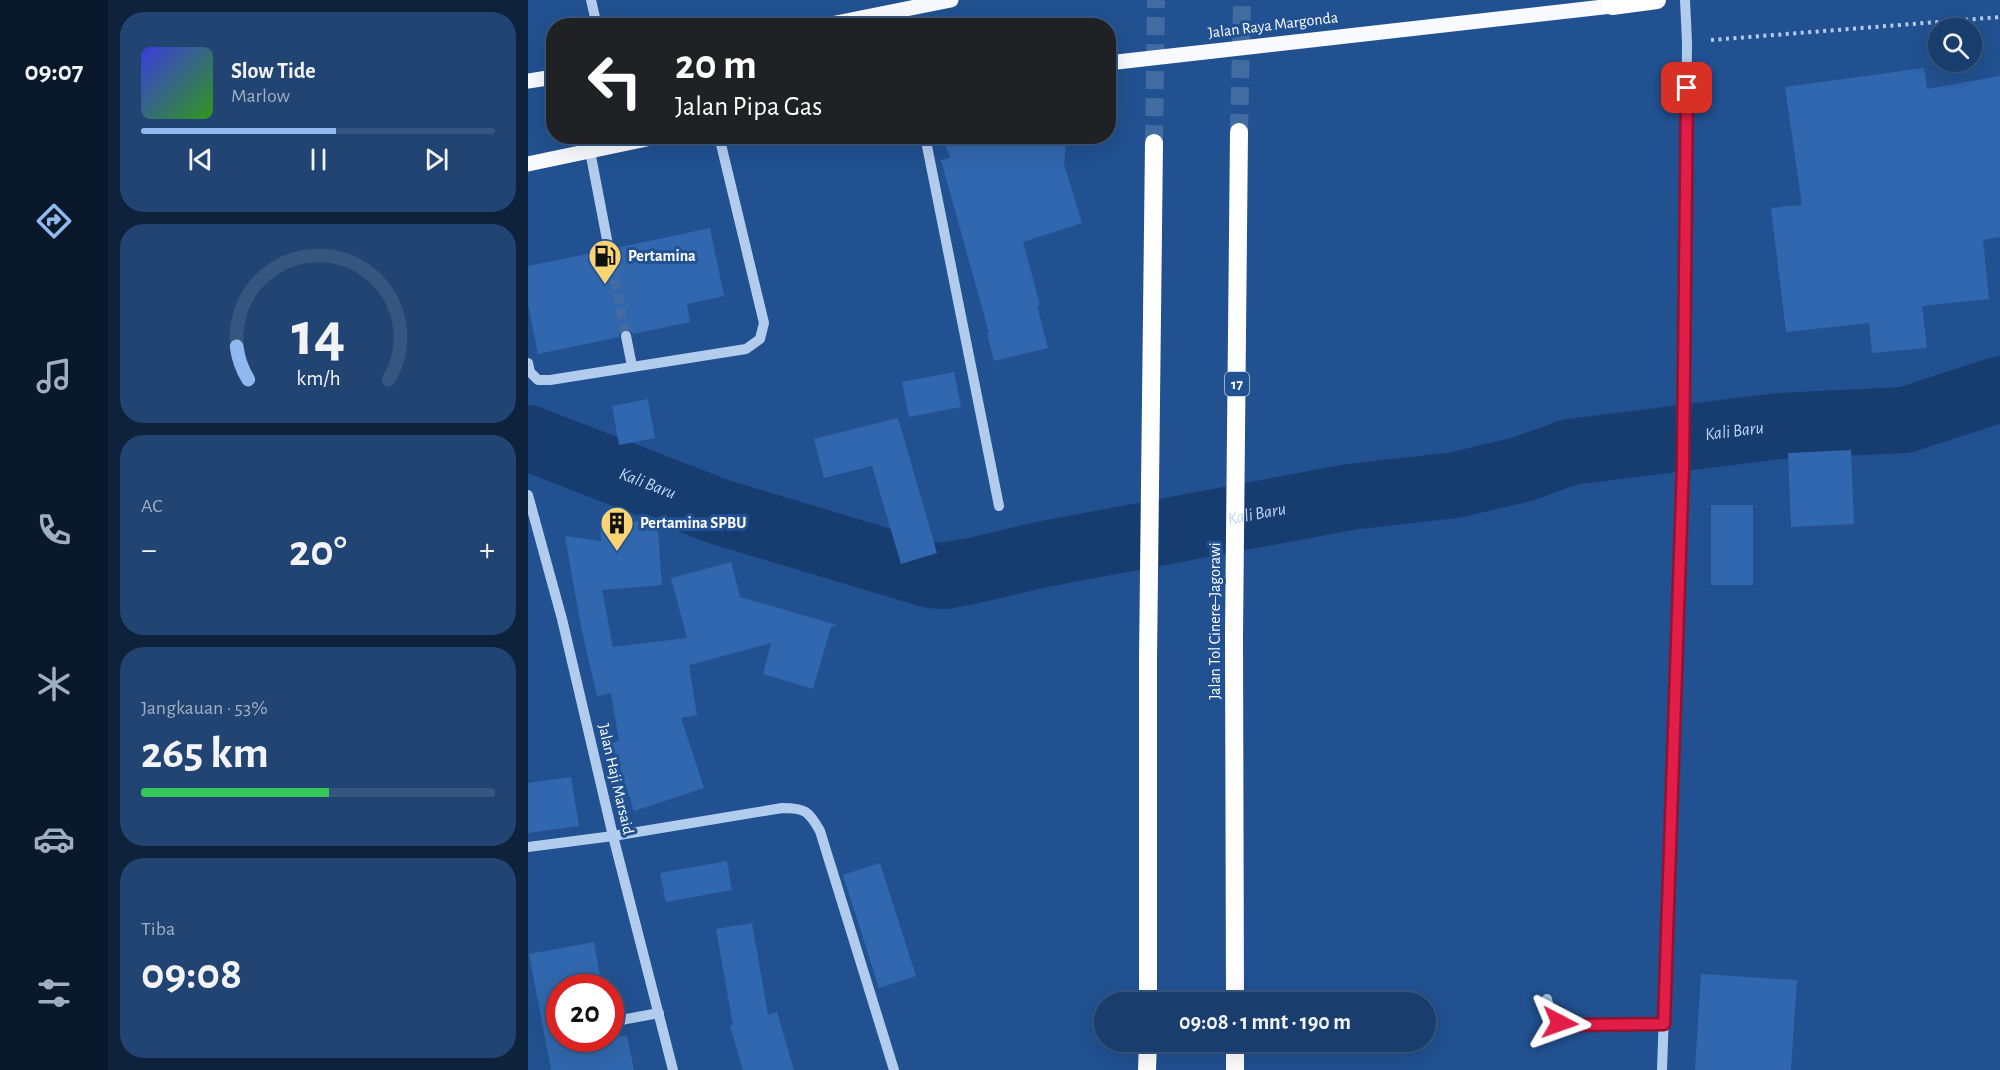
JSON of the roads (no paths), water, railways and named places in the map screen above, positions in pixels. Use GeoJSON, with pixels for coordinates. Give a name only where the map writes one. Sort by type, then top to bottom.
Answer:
{"type":"FeatureCollection","features":[{"type":"Feature","properties":{"kind":"highway","name":"Jalan Raya Margonda"},"geometry":{"type":"LineString","coordinates":[[1612,3],[1657,0]]}},
{"type":"Feature","properties":{"kind":"highway","name":"Jalan Tol Cinere–Jagorawi"},"geometry":{"type":"LineString","coordinates":[[1235,992],[1234,636],[1239,132]]}},
{"type":"Feature","properties":{"kind":"highway"},"geometry":{"type":"LineString","coordinates":[[1148,992],[1148,659],[1154,143]]}},
{"type":"Feature","properties":{"kind":"highway"},"geometry":{"type":"LineString","coordinates":[[1148,1052],[1148,1070]]}},
{"type":"Feature","properties":{"kind":"highway"},"geometry":{"type":"LineString","coordinates":[[1235,1052],[1235,1070]]}},
{"type":"Feature","properties":{"kind":"main road"},"geometry":{"type":"LineString","coordinates":[[858,18],[951,0]]}},
{"type":"Feature","properties":{"kind":"main road","name":"Jalan Raya Margonda"},"geometry":{"type":"LineString","coordinates":[[1116,62],[1612,3]]}},
{"type":"Feature","properties":{"kind":"main road"},"geometry":{"type":"LineString","coordinates":[[528,81],[546,78]]}},
{"type":"Feature","properties":{"kind":"main road"},"geometry":{"type":"LineString","coordinates":[[528,164],[623,144]]}},
{"type":"Feature","properties":{"kind":"street"},"geometry":{"type":"LineString","coordinates":[[591,0],[595,18]]}},
{"type":"Feature","properties":{"kind":"street"},"geometry":{"type":"LineString","coordinates":[[1662,1070],[1683,466],[1687,42],[1685,0]]}},
{"type":"Feature","properties":{"kind":"street"},"geometry":{"type":"LineString","coordinates":[[528,363],[531,372],[538,380],[550,380],[746,350],[760,339],[764,323],[721,144]]}},
{"type":"Feature","properties":{"kind":"street"},"geometry":{"type":"LineString","coordinates":[[927,144],[999,506]]}},
{"type":"Feature","properties":{"kind":"street"},"geometry":{"type":"LineString","coordinates":[[590,151],[609,250]]}},
{"type":"Feature","properties":{"kind":"street"},"geometry":{"type":"LineString","coordinates":[[626,336],[632,366]]}},
{"type":"Feature","properties":{"kind":"street","name":"Jalan Haji Marsaid"},"geometry":{"type":"LineString","coordinates":[[528,495],[562,619],[673,1070]]}},
{"type":"Feature","properties":{"kind":"street"},"geometry":{"type":"LineString","coordinates":[[528,847],[614,836],[782,808],[800,808],[812,816],[820,831],[894,1070]]}},
{"type":"Feature","properties":{"kind":"street"},"geometry":{"type":"LineString","coordinates":[[1547,999],[1551,1014],[1560,1023],[1572,1025],[1664,1024]]}},
{"type":"Feature","properties":{"kind":"street"},"geometry":{"type":"LineString","coordinates":[[624,1019],[659,1013]]}},
{"type":"Feature","properties":{"kind":"waterway","name":"Kali Baru"},"geometry":{"type":"LineString","coordinates":[[528,438],[720,512],[930,575],[944,576],[1044,554],[1350,497],[1455,485],[1523,469],[1570,452],[1779,426],[1905,420],[2000,389]]}},
{"type":"Feature","properties":{"kind":"tunnel"},"geometry":{"type":"LineString","coordinates":[[1154,143],[1156,0]]}},
{"type":"Feature","properties":{"kind":"tunnel"},"geometry":{"type":"LineString","coordinates":[[1239,132],[1242,0]]}},
{"type":"Feature","properties":{"kind":"tunnel"},"geometry":{"type":"LineString","coordinates":[[609,250],[626,336]]}},
{"type":"Feature","properties":{"kind":"place","name":"Pertamina"},"geometry":{"type":"Point","coordinates":[605,285]}},
{"type":"Feature","properties":{"kind":"place","name":"Pertamina SPBU"},"geometry":{"type":"Point","coordinates":[617,552]}}]}
